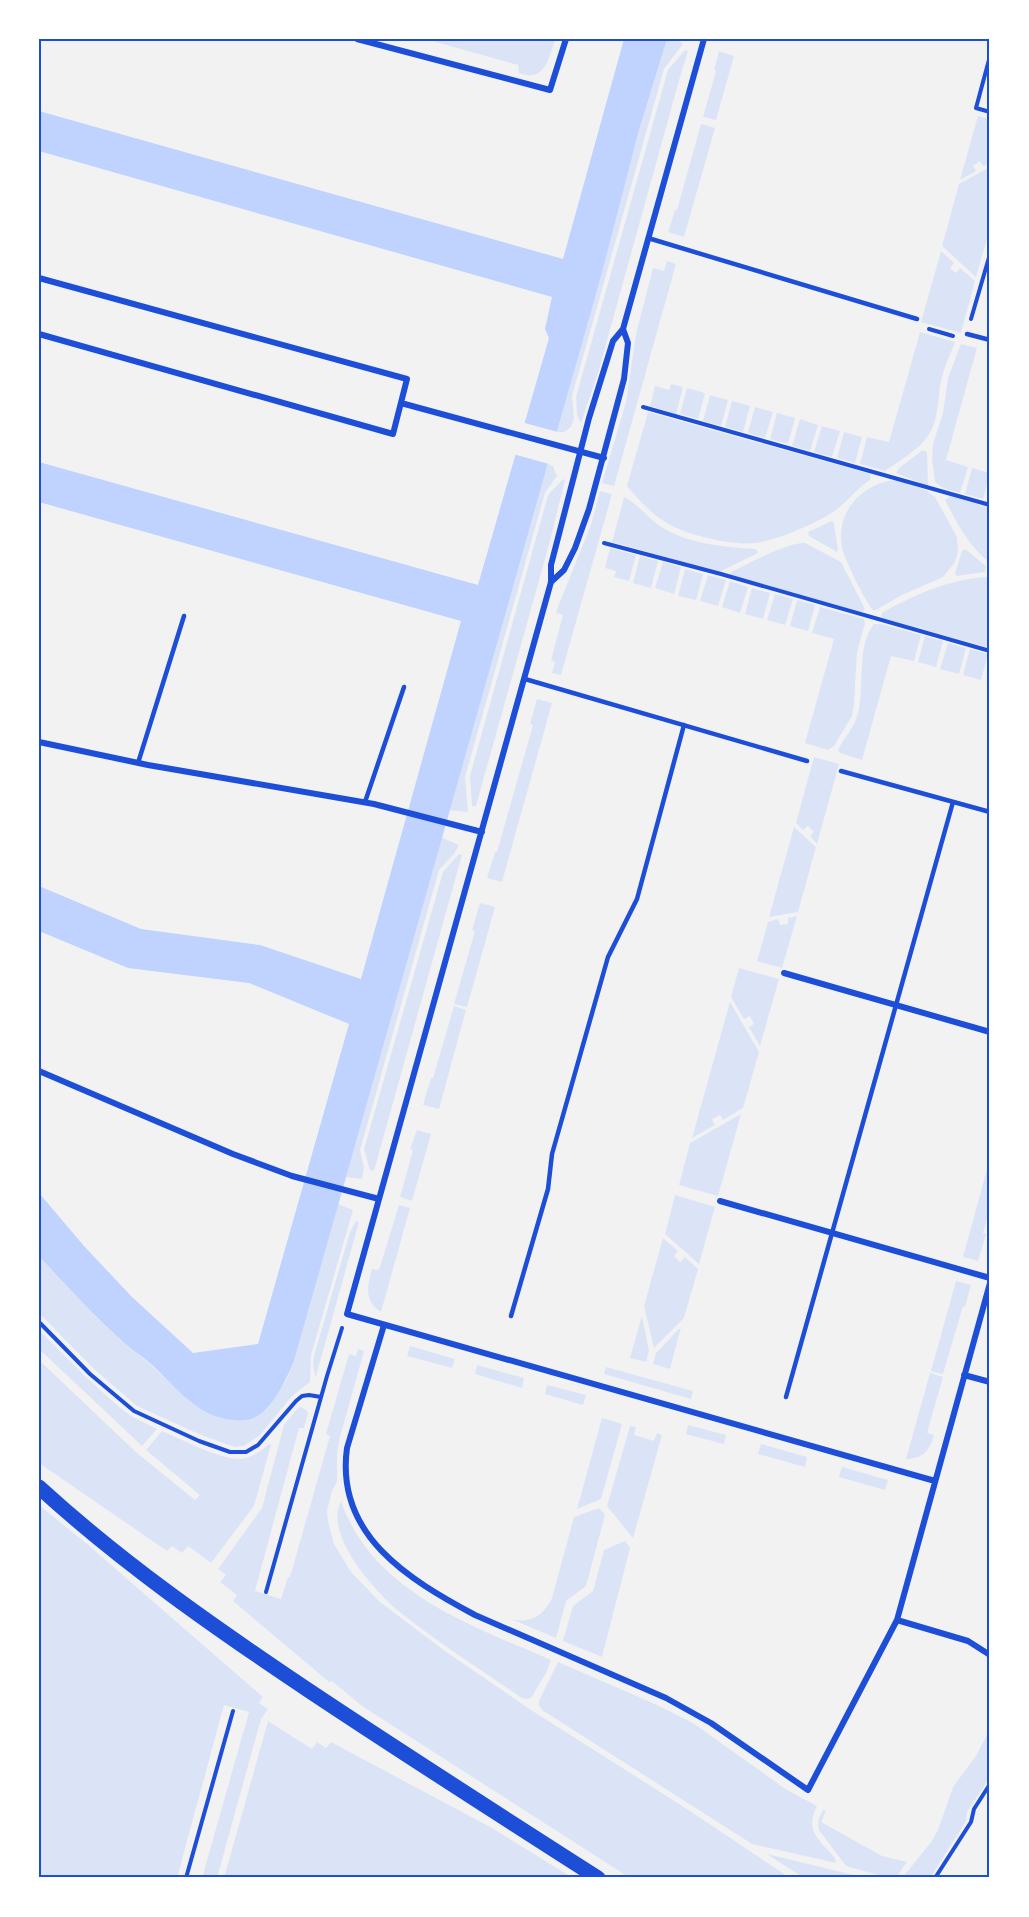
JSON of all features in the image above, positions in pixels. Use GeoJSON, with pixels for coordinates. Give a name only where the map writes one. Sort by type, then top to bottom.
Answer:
{"type":"FeatureCollection","features":[{"type":"Feature","properties":{"kind":"main road"},"geometry":{"type":"LineString","coordinates":[[39,1487],[161,1588],[234,1640],[377,1736],[598,1878]]}},
{"type":"Feature","properties":{"kind":"street"},"geometry":{"type":"LineString","coordinates":[[357,39],[550,90],[566,39]]}},
{"type":"Feature","properties":{"kind":"street"},"geometry":{"type":"LineString","coordinates":[[704,39],[623,329],[613,341],[580,452],[551,565],[552,582],[347,1314],[934,1481]]}},
{"type":"Feature","properties":{"kind":"street"},"geometry":{"type":"LineString","coordinates":[[39,278],[407,379],[393,434],[39,334]]}},
{"type":"Feature","properties":{"kind":"street"},"geometry":{"type":"LineString","coordinates":[[552,582],[564,570],[576,548],[589,509],[624,380],[628,344],[623,329]]}},
{"type":"Feature","properties":{"kind":"street"},"geometry":{"type":"LineString","coordinates":[[401,403],[603,458]]}},
{"type":"Feature","properties":{"kind":"street"},"geometry":{"type":"LineString","coordinates":[[39,742],[138,763],[365,802],[482,832]]}},
{"type":"Feature","properties":{"kind":"street"},"geometry":{"type":"LineString","coordinates":[[784,974],[990,1032]]}},
{"type":"Feature","properties":{"kind":"street"},"geometry":{"type":"LineString","coordinates":[[39,1071],[233,1154],[292,1176],[379,1199]]}},
{"type":"Feature","properties":{"kind":"street"},"geometry":{"type":"LineString","coordinates":[[720,1201],[990,1278]]}},
{"type":"Feature","properties":{"kind":"street"},"geometry":{"type":"LineString","coordinates":[[384,1325],[347,1448],[345,1476],[352,1509],[372,1542],[401,1568],[446,1600],[474,1615],[676,1703],[711,1722],[808,1790],[897,1620],[990,1283]]}},
{"type":"Feature","properties":{"kind":"street"},"geometry":{"type":"LineString","coordinates":[[964,1375],[990,1382]]}},
{"type":"Feature","properties":{"kind":"street"},"geometry":{"type":"LineString","coordinates":[[897,1620],[968,1641],[990,1655]]}},
{"type":"Feature","properties":{"kind":"lane"},"geometry":{"type":"LineString","coordinates":[[648,238],[917,319]]}},
{"type":"Feature","properties":{"kind":"lane"},"geometry":{"type":"LineString","coordinates":[[967,334],[990,340]]}},
{"type":"Feature","properties":{"kind":"lane"},"geometry":{"type":"LineString","coordinates":[[138,763],[184,616]]}},
{"type":"Feature","properties":{"kind":"lane"},"geometry":{"type":"LineString","coordinates":[[525,680],[807,761]]}},
{"type":"Feature","properties":{"kind":"lane"},"geometry":{"type":"LineString","coordinates":[[365,802],[404,687]]}},
{"type":"Feature","properties":{"kind":"lane"},"geometry":{"type":"LineString","coordinates":[[512,1316],[548,1189],[552,1154],[608,957],[636,899],[684,725]]}},
{"type":"Feature","properties":{"kind":"lane"},"geometry":{"type":"LineString","coordinates":[[841,771],[990,812]]}},
{"type":"Feature","properties":{"kind":"lane"},"geometry":{"type":"LineString","coordinates":[[786,1397],[953,802]]}},
{"type":"Feature","properties":{"kind":"path"},"geometry":{"type":"LineString","coordinates":[[990,56],[976,108],[990,112]]}},
{"type":"Feature","properties":{"kind":"path"},"geometry":{"type":"LineString","coordinates":[[917,319],[914,324],[961,339],[967,334],[990,254]]}},
{"type":"Feature","properties":{"kind":"path"},"geometry":{"type":"LineString","coordinates":[[643,407],[990,505]]}},
{"type":"Feature","properties":{"kind":"path"},"geometry":{"type":"LineString","coordinates":[[604,543],[990,651]]}},
{"type":"Feature","properties":{"kind":"path"},"geometry":{"type":"LineString","coordinates":[[266,1592],[347,1314]]}},
{"type":"Feature","properties":{"kind":"path"},"geometry":{"type":"LineString","coordinates":[[39,1322],[90,1374],[134,1411],[199,1441],[230,1452],[246,1452],[258,1445],[302,1396],[321,1397]]}},
{"type":"Feature","properties":{"kind":"path"},"geometry":{"type":"LineString","coordinates":[[186,1878],[233,1711]]}},
{"type":"Feature","properties":{"kind":"path"},"geometry":{"type":"LineString","coordinates":[[935,1878],[970,1822],[974,1809],[990,1784]]}},
{"type":"Feature","properties":{"kind":"shaded area"},"geometry":{"type":"Polygon","coordinates":[[[425,39],[555,39],[544,67],[535,75],[528,75],[519,73],[518,65],[425,39]]]}},
{"type":"Feature","properties":{"kind":"shaded area"},"geometry":{"type":"Polygon","coordinates":[[[667,39],[676,39],[683,44],[664,69],[572,396],[574,419],[571,427],[564,432],[557,432],[639,130],[667,39]]]}},
{"type":"Feature","properties":{"kind":"shaded area"},"geometry":{"type":"Polygon","coordinates":[[[685,50],[688,51],[598,373],[581,423],[577,415],[576,397],[668,70],[685,50]]]}},
{"type":"Feature","properties":{"kind":"shaded area"},"geometry":{"type":"Polygon","coordinates":[[[719,51],[734,56],[716,120],[703,117],[719,51]]]}},
{"type":"Feature","properties":{"kind":"shaded area"},"geometry":{"type":"Polygon","coordinates":[[[978,116],[990,119],[990,163],[983,166],[980,161],[973,166],[976,171],[960,180],[978,116]]]}},
{"type":"Feature","properties":{"kind":"shaded area"},"geometry":{"type":"Polygon","coordinates":[[[701,124],[715,128],[684,237],[668,232],[675,210],[677,210],[701,124]]]}},
{"type":"Feature","properties":{"kind":"shaded area"},"geometry":{"type":"Polygon","coordinates":[[[990,167],[990,229],[976,277],[942,246],[959,184],[990,167]]]}},
{"type":"Feature","properties":{"kind":"shaded area"},"geometry":{"type":"Polygon","coordinates":[[[941,251],[954,263],[950,268],[956,273],[960,268],[975,281],[961,333],[921,322],[941,251]]]}},
{"type":"Feature","properties":{"kind":"shaded area"},"geometry":{"type":"Polygon","coordinates":[[[667,261],[676,264],[614,486],[602,483],[626,402],[636,334],[653,268],[664,271],[667,261]]]}},
{"type":"Feature","properties":{"kind":"shaded area"},"geometry":{"type":"Polygon","coordinates":[[[920,332],[955,342],[940,384],[932,429],[919,446],[885,471],[860,464],[867,437],[889,442],[920,332]]]}},
{"type":"Feature","properties":{"kind":"shaded area"},"geometry":{"type":"Polygon","coordinates":[[[961,344],[977,348],[946,460],[968,467],[960,493],[943,488],[935,482],[932,459],[933,444],[943,413],[948,378],[961,344]]]}},
{"type":"Feature","properties":{"kind":"shaded area"},"geometry":{"type":"Polygon","coordinates":[[[671,384],[683,387],[676,414],[650,406],[655,386],[669,390],[671,384]]]}},
{"type":"Feature","properties":{"kind":"shaded area"},"geometry":{"type":"Polygon","coordinates":[[[687,388],[705,393],[698,419],[680,414],[687,388]]]}},
{"type":"Feature","properties":{"kind":"shaded area"},"geometry":{"type":"Polygon","coordinates":[[[710,395],[728,400],[721,426],[703,421],[710,395]]]}},
{"type":"Feature","properties":{"kind":"shaded area"},"geometry":{"type":"Polygon","coordinates":[[[732,401],[750,406],[743,432],[725,427],[732,401]]]}},
{"type":"Feature","properties":{"kind":"shaded area"},"geometry":{"type":"Polygon","coordinates":[[[755,407],[773,412],[765,438],[748,433],[755,407]]]}},
{"type":"Feature","properties":{"kind":"shaded area"},"geometry":{"type":"Polygon","coordinates":[[[648,412],[870,474],[870,480],[828,515],[786,535],[756,543],[735,543],[697,535],[661,519],[627,486],[648,412]]]}},
{"type":"Feature","properties":{"kind":"shaded area"},"geometry":{"type":"Polygon","coordinates":[[[777,413],[795,418],[788,444],[770,439],[777,413]]]}},
{"type":"Feature","properties":{"kind":"shaded area"},"geometry":{"type":"Polygon","coordinates":[[[800,419],[818,425],[810,451],[792,446],[800,419]]]}},
{"type":"Feature","properties":{"kind":"shaded area"},"geometry":{"type":"Polygon","coordinates":[[[822,426],[840,431],[832,457],[814,452],[822,426]]]}},
{"type":"Feature","properties":{"kind":"shaded area"},"geometry":{"type":"Polygon","coordinates":[[[844,432],[862,437],[855,463],[837,458],[844,432]]]}},
{"type":"Feature","properties":{"kind":"shaded area"},"geometry":{"type":"Polygon","coordinates":[[[923,450],[927,452],[928,486],[896,473],[899,468],[923,450]]]}},
{"type":"Feature","properties":{"kind":"shaded area"},"geometry":{"type":"Polygon","coordinates":[[[548,464],[553,466],[556,475],[558,474],[545,493],[465,777],[468,812],[449,810],[548,464]]]}},
{"type":"Feature","properties":{"kind":"shaded area"},"geometry":{"type":"Polygon","coordinates":[[[972,468],[990,473],[983,499],[965,494],[972,468]]]}},
{"type":"Feature","properties":{"kind":"shaded area"},"geometry":{"type":"Polygon","coordinates":[[[563,479],[565,480],[550,541],[476,806],[472,806],[470,776],[548,495],[563,479]]]}},
{"type":"Feature","properties":{"kind":"shaded area"},"geometry":{"type":"Polygon","coordinates":[[[897,480],[925,490],[935,497],[957,537],[958,552],[955,562],[943,577],[873,610],[860,589],[844,553],[841,534],[843,522],[847,511],[863,493],[873,486],[897,480]]]}},
{"type":"Feature","properties":{"kind":"shaded area"},"geometry":{"type":"Polygon","coordinates":[[[600,491],[612,494],[561,675],[552,673],[555,662],[551,660],[563,615],[556,613],[591,525],[600,491]]]}},
{"type":"Feature","properties":{"kind":"shaded area"},"geometry":{"type":"Polygon","coordinates":[[[950,496],[990,508],[990,563],[975,549],[959,526],[945,500],[950,496]]]}},
{"type":"Feature","properties":{"kind":"shaded area"},"geometry":{"type":"Polygon","coordinates":[[[624,497],[660,526],[682,537],[719,546],[756,549],[758,553],[719,572],[612,542],[624,497]]]}},
{"type":"Feature","properties":{"kind":"shaded area"},"geometry":{"type":"Polygon","coordinates":[[[832,521],[837,552],[809,536],[808,532],[832,521]]]}},
{"type":"Feature","properties":{"kind":"shaded area"},"geometry":{"type":"Polygon","coordinates":[[[805,543],[841,562],[864,611],[730,575],[731,572],[768,554],[788,546],[805,543]]]}},
{"type":"Feature","properties":{"kind":"shaded area"},"geometry":{"type":"Polygon","coordinates":[[[610,548],[636,555],[629,581],[614,577],[616,571],[605,568],[610,548]]]}},
{"type":"Feature","properties":{"kind":"shaded area"},"geometry":{"type":"Polygon","coordinates":[[[965,549],[986,566],[985,572],[956,576],[962,551],[965,549]]]}},
{"type":"Feature","properties":{"kind":"shaded area"},"geometry":{"type":"Polygon","coordinates":[[[640,556],[658,561],[651,588],[633,583],[640,556]]]}},
{"type":"Feature","properties":{"kind":"shaded area"},"geometry":{"type":"Polygon","coordinates":[[[663,562],[681,567],[674,594],[655,588],[663,562]]]}},
{"type":"Feature","properties":{"kind":"shaded area"},"geometry":{"type":"Polygon","coordinates":[[[685,569],[703,574],[696,600],[678,596],[685,569]]]}},
{"type":"Feature","properties":{"kind":"shaded area"},"geometry":{"type":"Polygon","coordinates":[[[708,575],[726,580],[718,606],[700,601],[708,575]]]}},
{"type":"Feature","properties":{"kind":"shaded area"},"geometry":{"type":"Polygon","coordinates":[[[990,577],[990,648],[881,616],[883,612],[935,588],[962,580],[990,577]]]}},
{"type":"Feature","properties":{"kind":"shaded area"},"geometry":{"type":"Polygon","coordinates":[[[730,581],[748,587],[740,613],[722,607],[730,581]]]}},
{"type":"Feature","properties":{"kind":"shaded area"},"geometry":{"type":"Polygon","coordinates":[[[752,588],[770,593],[763,619],[745,614],[752,588]]]}},
{"type":"Feature","properties":{"kind":"shaded area"},"geometry":{"type":"Polygon","coordinates":[[[775,594],[793,599],[785,625],[767,620],[775,594]]]}},
{"type":"Feature","properties":{"kind":"shaded area"},"geometry":{"type":"Polygon","coordinates":[[[797,600],[815,605],[808,631],[790,626],[797,600]]]}},
{"type":"Feature","properties":{"kind":"shaded area"},"geometry":{"type":"Polygon","coordinates":[[[820,607],[864,619],[865,623],[857,653],[852,716],[834,746],[828,750],[805,743],[834,639],[812,633],[820,607]]]}},
{"type":"Feature","properties":{"kind":"shaded area"},"geometry":{"type":"Polygon","coordinates":[[[874,624],[921,635],[914,661],[891,656],[862,760],[840,753],[838,750],[858,713],[865,643],[874,624]]]}},
{"type":"Feature","properties":{"kind":"shaded area"},"geometry":{"type":"Polygon","coordinates":[[[925,636],[943,641],[936,667],[918,662],[925,636]]]}},
{"type":"Feature","properties":{"kind":"shaded area"},"geometry":{"type":"Polygon","coordinates":[[[948,643],[966,648],[959,674],[940,669],[948,643]]]}},
{"type":"Feature","properties":{"kind":"shaded area"},"geometry":{"type":"Polygon","coordinates":[[[970,649],[988,654],[981,680],[963,675],[970,649]]]}},
{"type":"Feature","properties":{"kind":"shaded area"},"geometry":{"type":"Polygon","coordinates":[[[537,699],[552,703],[502,882],[487,878],[495,852],[497,852],[533,725],[530,724],[537,699]]]}},
{"type":"Feature","properties":{"kind":"shaded area"},"geometry":{"type":"Polygon","coordinates":[[[814,757],[839,764],[817,844],[810,836],[814,832],[808,826],[803,830],[796,823],[814,757]]]}},
{"type":"Feature","properties":{"kind":"shaded area"},"geometry":{"type":"Polygon","coordinates":[[[794,827],[816,847],[798,912],[769,917],[794,827]]]}},
{"type":"Feature","properties":{"kind":"shaded area"},"geometry":{"type":"Polygon","coordinates":[[[441,837],[459,845],[439,870],[360,1150],[364,1168],[362,1179],[346,1177],[441,837]]]}},
{"type":"Feature","properties":{"kind":"shaded area"},"geometry":{"type":"Polygon","coordinates":[[[459,854],[462,855],[374,1171],[370,1170],[364,1149],[443,872],[459,854]]]}},
{"type":"Feature","properties":{"kind":"shaded area"},"geometry":{"type":"Polygon","coordinates":[[[480,903],[495,907],[467,1007],[454,1004],[475,931],[472,930],[480,903]]]}},
{"type":"Feature","properties":{"kind":"shaded area"},"geometry":{"type":"Polygon","coordinates":[[[797,916],[782,968],[757,961],[768,922],[778,919],[780,925],[788,924],[788,918],[797,916]]]}},
{"type":"Feature","properties":{"kind":"shaded area"},"geometry":{"type":"Polygon","coordinates":[[[739,968],[779,979],[760,1046],[749,1027],[754,1024],[750,1016],[744,1019],[731,997],[739,968]]]}},
{"type":"Feature","properties":{"kind":"shaded area"},"geometry":{"type":"Polygon","coordinates":[[[730,1002],[759,1052],[743,1108],[723,1120],[720,1115],[712,1119],[715,1125],[692,1138],[730,1002]]]}},
{"type":"Feature","properties":{"kind":"shaded area"},"geometry":{"type":"Polygon","coordinates":[[[454,1006],[466,1010],[439,1109],[423,1105],[454,1006]]]}},
{"type":"Feature","properties":{"kind":"shaded area"},"geometry":{"type":"Polygon","coordinates":[[[741,1114],[718,1196],[679,1185],[690,1143],[741,1114]]]}},
{"type":"Feature","properties":{"kind":"shaded area"},"geometry":{"type":"Polygon","coordinates":[[[417,1130],[431,1134],[412,1201],[400,1197],[413,1150],[410,1149],[417,1130]]]}},
{"type":"Feature","properties":{"kind":"shaded area"},"geometry":{"type":"Polygon","coordinates":[[[990,1158],[990,1208],[983,1233],[986,1234],[978,1261],[963,1257],[990,1158]]]}},
{"type":"Feature","properties":{"kind":"shaded area"},"geometry":{"type":"Polygon","coordinates":[[[675,1195],[715,1207],[699,1264],[665,1234],[675,1195]]]}},
{"type":"Feature","properties":{"kind":"shaded area"},"geometry":{"type":"Polygon","coordinates":[[[338,1204],[353,1210],[311,1355],[310,1382],[292,1396],[260,1435],[244,1446],[235,1447],[201,1435],[137,1406],[94,1369],[39,1313],[39,1256],[98,1319],[177,1389],[267,1407],[286,1381],[294,1361],[338,1204]]]}},
{"type":"Feature","properties":{"kind":"shaded area"},"geometry":{"type":"Polygon","coordinates":[[[399,1205],[410,1208],[381,1312],[369,1298],[369,1282],[372,1269],[379,1270],[399,1205]]]}},
{"type":"Feature","properties":{"kind":"shaded area"},"geometry":{"type":"Polygon","coordinates":[[[356,1221],[359,1222],[315,1376],[314,1356],[350,1232],[356,1221]]]}},
{"type":"Feature","properties":{"kind":"shaded area"},"geometry":{"type":"Polygon","coordinates":[[[663,1238],[678,1251],[674,1256],[680,1262],[685,1257],[698,1269],[684,1318],[654,1348],[644,1306],[663,1238]]]}},
{"type":"Feature","properties":{"kind":"shaded area"},"geometry":{"type":"Polygon","coordinates":[[[956,1281],[971,1285],[943,1374],[931,1371],[956,1281]]]}},
{"type":"Feature","properties":{"kind":"shaded area"},"geometry":{"type":"Polygon","coordinates":[[[642,1316],[649,1351],[646,1362],[630,1358],[642,1316]]]}},
{"type":"Feature","properties":{"kind":"shaded area"},"geometry":{"type":"Polygon","coordinates":[[[681,1327],[670,1369],[653,1364],[656,1353],[681,1327]]]}},
{"type":"Feature","properties":{"kind":"shaded area"},"geometry":{"type":"Polygon","coordinates":[[[39,1330],[118,1406],[131,1416],[157,1429],[142,1446],[39,1349],[39,1330]]]}},
{"type":"Feature","properties":{"kind":"shaded area"},"geometry":{"type":"Polygon","coordinates":[[[410,1346],[455,1359],[452,1368],[407,1356],[410,1346]]]}},
{"type":"Feature","properties":{"kind":"shaded area"},"geometry":{"type":"Polygon","coordinates":[[[358,1349],[364,1351],[340,1437],[337,1453],[337,1481],[327,1511],[334,1544],[351,1572],[380,1602],[445,1651],[531,1710],[687,1809],[790,1878],[630,1878],[362,1706],[332,1681],[329,1682],[233,1601],[237,1595],[220,1582],[226,1575],[218,1569],[262,1508],[284,1425],[301,1407],[308,1413],[304,1428],[299,1428],[255,1591],[281,1599],[288,1577],[290,1577],[330,1436],[326,1434],[349,1354],[356,1356],[358,1349]]]}},
{"type":"Feature","properties":{"kind":"shaded area"},"geometry":{"type":"Polygon","coordinates":[[[39,1360],[137,1453],[195,1500],[200,1495],[146,1450],[162,1431],[212,1453],[233,1458],[249,1457],[260,1452],[269,1444],[271,1445],[254,1506],[211,1563],[188,1546],[182,1553],[172,1546],[167,1551],[39,1463],[39,1360]]]}},
{"type":"Feature","properties":{"kind":"shaded area"},"geometry":{"type":"Polygon","coordinates":[[[477,1365],[524,1378],[522,1388],[475,1374],[477,1365]]]}},
{"type":"Feature","properties":{"kind":"shaded area"},"geometry":{"type":"Polygon","coordinates":[[[606,1367],[693,1391],[691,1399],[604,1374],[606,1367]]]}},
{"type":"Feature","properties":{"kind":"shaded area"},"geometry":{"type":"Polygon","coordinates":[[[930,1373],[943,1377],[927,1433],[934,1435],[925,1453],[912,1459],[906,1459],[930,1373]]]}},
{"type":"Feature","properties":{"kind":"shaded area"},"geometry":{"type":"Polygon","coordinates":[[[547,1385],[586,1395],[583,1405],[545,1394],[547,1385]]]}},
{"type":"Feature","properties":{"kind":"shaded area"},"geometry":{"type":"Polygon","coordinates":[[[602,1418],[622,1424],[601,1499],[577,1509],[602,1418]]]}},
{"type":"Feature","properties":{"kind":"shaded area"},"geometry":{"type":"Polygon","coordinates":[[[688,1425],[726,1435],[724,1444],[686,1434],[688,1425]]]}},
{"type":"Feature","properties":{"kind":"shaded area"},"geometry":{"type":"Polygon","coordinates":[[[630,1426],[636,1427],[634,1435],[654,1441],[657,1433],[662,1435],[633,1538],[607,1506],[630,1426]]]}},
{"type":"Feature","properties":{"kind":"shaded area"},"geometry":{"type":"Polygon","coordinates":[[[761,1444],[807,1457],[805,1467],[758,1454],[761,1444]]]}},
{"type":"Feature","properties":{"kind":"shaded area"},"geometry":{"type":"Polygon","coordinates":[[[842,1467],[888,1480],[885,1490],[839,1477],[842,1467]]]}},
{"type":"Feature","properties":{"kind":"shaded area"},"geometry":{"type":"Polygon","coordinates":[[[341,1501],[356,1533],[376,1559],[400,1582],[428,1602],[458,1618],[551,1660],[531,1698],[520,1697],[426,1632],[386,1600],[353,1560],[345,1544],[339,1529],[337,1514],[341,1501]]]}},
{"type":"Feature","properties":{"kind":"shaded area"},"geometry":{"type":"Polygon","coordinates":[[[39,1505],[263,1697],[259,1703],[268,1709],[261,1719],[217,1878],[202,1878],[249,1712],[224,1705],[177,1878],[39,1878],[39,1505]]]}},
{"type":"Feature","properties":{"kind":"shaded area"},"geometry":{"type":"Polygon","coordinates":[[[599,1508],[605,1515],[586,1586],[566,1601],[556,1638],[511,1619],[531,1619],[545,1609],[552,1598],[574,1517],[599,1508]]]}},
{"type":"Feature","properties":{"kind":"shaded area"},"geometry":{"type":"Polygon","coordinates":[[[625,1541],[630,1548],[602,1657],[563,1641],[573,1606],[593,1591],[604,1550],[625,1541]]]}},
{"type":"Feature","properties":{"kind":"shaded area"},"geometry":{"type":"Polygon","coordinates":[[[558,1662],[693,1723],[787,1790],[817,1806],[813,1815],[813,1829],[819,1840],[835,1858],[836,1863],[752,1844],[542,1710],[539,1701],[558,1662]]]}},
{"type":"Feature","properties":{"kind":"shaded area"},"geometry":{"type":"Polygon","coordinates":[[[268,1721],[312,1749],[317,1742],[326,1748],[331,1742],[492,1828],[573,1878],[224,1878],[268,1721]]]}},
{"type":"Feature","properties":{"kind":"shaded area"},"geometry":{"type":"Polygon","coordinates":[[[990,1729],[990,1777],[967,1812],[966,1821],[930,1878],[902,1878],[932,1841],[953,1787],[976,1756],[990,1729]]]}},
{"type":"Feature","properties":{"kind":"shaded area"},"geometry":{"type":"Polygon","coordinates":[[[823,1810],[826,1811],[821,1822],[882,1856],[907,1862],[896,1878],[846,1866],[819,1830],[818,1824],[823,1810]]]}},
{"type":"Feature","properties":{"kind":"shaded area"},"geometry":{"type":"Polygon","coordinates":[[[767,1854],[866,1878],[804,1878],[767,1854]]]}},
{"type":"Feature","properties":{"kind":"water"},"geometry":{"type":"Polygon","coordinates":[[[624,39],[667,39],[639,130],[601,276],[294,1361],[277,1394],[265,1410],[251,1419],[233,1420],[219,1417],[197,1407],[151,1364],[123,1342],[39,1256],[39,1193],[132,1297],[193,1353],[258,1344],[349,1024],[249,983],[128,968],[39,931],[39,886],[141,929],[260,945],[361,979],[461,621],[39,502],[39,462],[478,585],[549,338],[545,329],[552,297],[39,151],[39,111],[563,259],[624,39]]]}},
{"type":"Feature","properties":{"kind":"pier"},"geometry":{"type":"Polygon","coordinates":[[[521,422],[558,432],[549,464],[513,454],[521,422]]]}}]}
